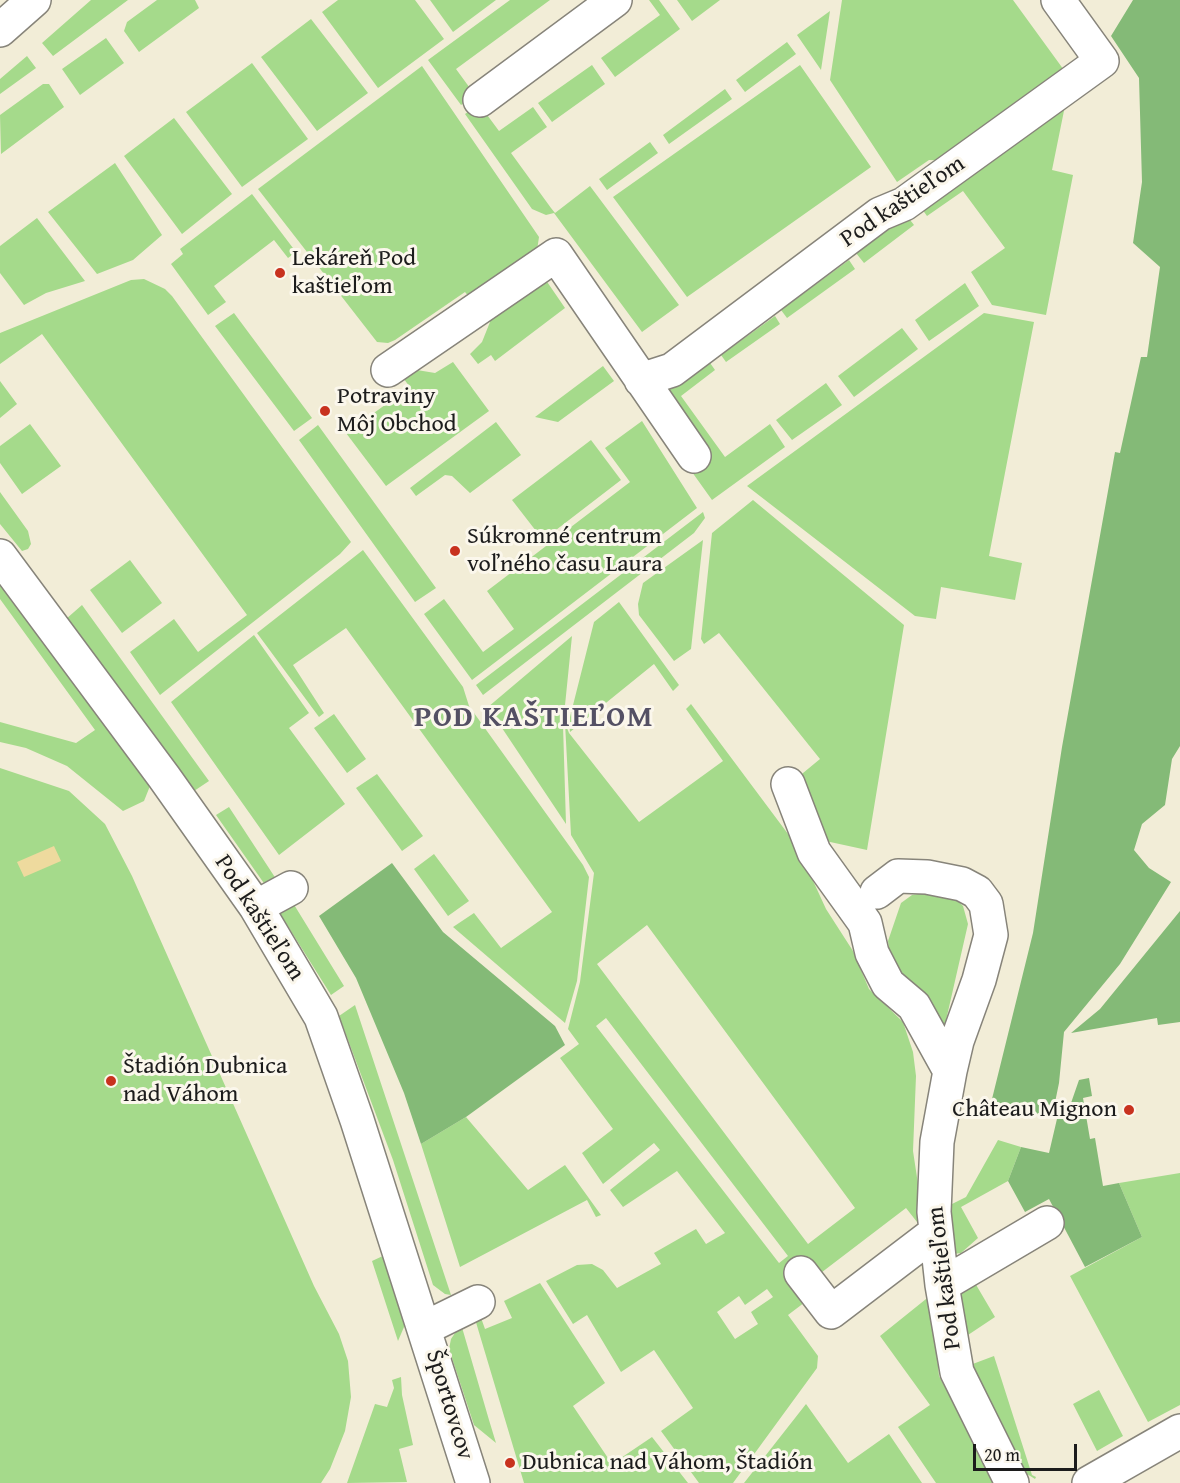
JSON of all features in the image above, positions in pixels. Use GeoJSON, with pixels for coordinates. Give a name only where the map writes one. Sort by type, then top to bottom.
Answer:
{"type":"FeatureCollection","features":[{"type":"Feature","properties":{"kind":"street"},"geometry":{"type":"LineString","coordinates":[[0,30],[34,0]]}},
{"type":"Feature","properties":{"kind":"street"},"geometry":{"type":"LineString","coordinates":[[480,100],[615,0]]}},
{"type":"Feature","properties":{"kind":"street","name":"Pod kaštieľom"},"geometry":{"type":"LineString","coordinates":[[641,380],[672,370],[880,214],[904,204],[1102,61],[1058,0]]}},
{"type":"Feature","properties":{"kind":"street"},"geometry":{"type":"LineString","coordinates":[[388,370],[476,307],[556,255],[694,456]]}},
{"type":"Feature","properties":{"kind":"street","name":"Pod kaštieľom"},"geometry":{"type":"LineString","coordinates":[[0,556],[164,777],[256,908],[321,1017],[425,1328]]}},
{"type":"Feature","properties":{"kind":"street"},"geometry":{"type":"LineString","coordinates":[[788,784],[814,852],[865,923],[870,936],[872,953],[888,984],[914,1006],[950,1071]]}},
{"type":"Feature","properties":{"kind":"street","name":"Pod kaštieľom"},"geometry":{"type":"LineString","coordinates":[[877,892],[898,876],[927,877],[962,884],[977,892],[986,904],[991,935],[979,980],[957,1041],[950,1071],[937,1142],[934,1212],[942,1285],[957,1372],[1012,1483]]}},
{"type":"Feature","properties":{"kind":"street"},"geometry":{"type":"LineString","coordinates":[[256,908],[291,888]]}},
{"type":"Feature","properties":{"kind":"street"},"geometry":{"type":"LineString","coordinates":[[942,1285],[1047,1223]]}},
{"type":"Feature","properties":{"kind":"street"},"geometry":{"type":"LineString","coordinates":[[801,1273],[831,1312],[936,1232]]}},
{"type":"Feature","properties":{"kind":"street"},"geometry":{"type":"LineString","coordinates":[[425,1328],[478,1302]]}},
{"type":"Feature","properties":{"kind":"street","name":"Športovcov"},"geometry":{"type":"LineString","coordinates":[[425,1328],[473,1483]]}},
{"type":"Feature","properties":{"kind":"street"},"geometry":{"type":"LineString","coordinates":[[1089,1483],[1180,1431]]}},
{"type":"Feature","properties":{"kind":"green space"},"geometry":{"type":"Polygon","coordinates":[[[91,0],[128,0],[53,56],[42,43],[91,0]]]}},
{"type":"Feature","properties":{"kind":"green space"},"geometry":{"type":"Polygon","coordinates":[[[157,0],[195,0],[199,8],[139,52],[124,31],[127,22],[157,0]]]}},
{"type":"Feature","properties":{"kind":"green space"},"geometry":{"type":"Polygon","coordinates":[[[338,0],[415,0],[444,39],[378,88],[322,12],[338,0]]]}},
{"type":"Feature","properties":{"kind":"green space"},"geometry":{"type":"Polygon","coordinates":[[[430,0],[496,0],[453,32],[430,0]]]}},
{"type":"Feature","properties":{"kind":"green space"},"geometry":{"type":"Polygon","coordinates":[[[510,0],[550,0],[456,69],[475,95],[461,105],[428,60],[510,0]]]}},
{"type":"Feature","properties":{"kind":"green space"},"geometry":{"type":"Polygon","coordinates":[[[649,0],[659,0],[680,29],[615,77],[601,58],[660,15],[649,0]]]}},
{"type":"Feature","properties":{"kind":"green space"},"geometry":{"type":"Polygon","coordinates":[[[677,0],[720,0],[692,21],[677,0]]]}},
{"type":"Feature","properties":{"kind":"green space"},"geometry":{"type":"Polygon","coordinates":[[[842,0],[1013,0],[1069,77],[959,161],[929,160],[897,182],[830,80],[842,0]]]}},
{"type":"Feature","properties":{"kind":"green space"},"geometry":{"type":"Polygon","coordinates":[[[1133,0],[1180,0],[1180,746],[1172,759],[1165,805],[1142,824],[1134,850],[1149,868],[1171,882],[1120,964],[1064,1032],[1059,1083],[1052,1117],[991,1103],[1033,933],[1062,747],[1115,452],[1120,453],[1141,357],[1147,357],[1160,267],[1133,243],[1142,182],[1139,78],[1111,36],[1133,0]]]}},
{"type":"Feature","properties":{"kind":"green space"},"geometry":{"type":"Polygon","coordinates":[[[830,11],[821,70],[797,35],[830,11]]]}},
{"type":"Feature","properties":{"kind":"green space"},"geometry":{"type":"Polygon","coordinates":[[[311,19],[368,93],[317,131],[261,57],[311,19]]]}},
{"type":"Feature","properties":{"kind":"green space"},"geometry":{"type":"Polygon","coordinates":[[[106,38],[124,63],[80,95],[62,69],[106,38]]]}},
{"type":"Feature","properties":{"kind":"green space"},"geometry":{"type":"Polygon","coordinates":[[[787,42],[796,54],[745,92],[736,80],[787,42]]]}},
{"type":"Feature","properties":{"kind":"green space"},"geometry":{"type":"Polygon","coordinates":[[[27,56],[36,68],[0,94],[0,79],[27,56]]]}},
{"type":"Feature","properties":{"kind":"green space"},"geometry":{"type":"Polygon","coordinates":[[[252,63],[308,139],[242,187],[186,112],[252,63]]]}},
{"type":"Feature","properties":{"kind":"green space"},"geometry":{"type":"Polygon","coordinates":[[[592,65],[605,84],[552,122],[538,103],[592,65]]]}},
{"type":"Feature","properties":{"kind":"green space"},"geometry":{"type":"Polygon","coordinates":[[[800,65],[871,167],[687,297],[613,197],[800,65]]]}},
{"type":"Feature","properties":{"kind":"green space"},"geometry":{"type":"Polygon","coordinates":[[[422,66],[539,237],[536,257],[470,298],[465,292],[395,340],[388,343],[377,342],[258,189],[422,66]]]}},
{"type":"Feature","properties":{"kind":"green space"},"geometry":{"type":"Polygon","coordinates":[[[43,84],[49,84],[64,107],[1,154],[0,115],[43,84]]]}},
{"type":"Feature","properties":{"kind":"green space"},"geometry":{"type":"Polygon","coordinates":[[[725,89],[732,99],[669,144],[663,135],[725,89]]]}},
{"type":"Feature","properties":{"kind":"green space"},"geometry":{"type":"Polygon","coordinates":[[[1068,91],[1052,170],[1073,175],[1046,315],[992,305],[971,272],[1005,248],[963,191],[927,216],[917,202],[1068,91]]]}},
{"type":"Feature","properties":{"kind":"green space"},"geometry":{"type":"Polygon","coordinates":[[[479,104],[499,131],[533,107],[547,127],[511,153],[551,208],[555,213],[590,186],[679,305],[642,332],[554,213],[546,215],[532,209],[465,114],[479,104]]]}},
{"type":"Feature","properties":{"kind":"green space"},"geometry":{"type":"Polygon","coordinates":[[[174,118],[232,194],[182,234],[124,156],[174,118]]]}},
{"type":"Feature","properties":{"kind":"green space"},"geometry":{"type":"Polygon","coordinates":[[[650,142],[658,153],[607,190],[599,179],[650,142]]]}},
{"type":"Feature","properties":{"kind":"green space"},"geometry":{"type":"Polygon","coordinates":[[[115,163],[162,235],[133,260],[97,274],[48,212],[115,163]]]}},
{"type":"Feature","properties":{"kind":"green space"},"geometry":{"type":"Polygon","coordinates":[[[252,194],[296,252],[288,258],[274,240],[214,286],[226,302],[208,315],[171,264],[183,254],[180,249],[252,194]]]}},
{"type":"Feature","properties":{"kind":"green space"},"geometry":{"type":"Polygon","coordinates":[[[907,216],[914,225],[864,263],[856,253],[907,216]]]}},
{"type":"Feature","properties":{"kind":"green space"},"geometry":{"type":"Polygon","coordinates":[[[37,218],[85,281],[46,293],[24,305],[0,273],[0,246],[37,218]]]}},
{"type":"Feature","properties":{"kind":"green space"},"geometry":{"type":"Polygon","coordinates":[[[849,260],[855,269],[787,318],[781,310],[849,260]]]}},
{"type":"Feature","properties":{"kind":"green space"},"geometry":{"type":"Polygon","coordinates":[[[541,273],[565,308],[495,361],[491,355],[478,364],[470,354],[482,342],[490,322],[490,312],[541,273]]]}},
{"type":"Feature","properties":{"kind":"green space"},"geometry":{"type":"Polygon","coordinates":[[[144,279],[165,289],[172,296],[351,542],[340,554],[160,695],[130,652],[174,619],[198,652],[247,615],[42,334],[0,364],[0,333],[131,280],[144,279]]]}},
{"type":"Feature","properties":{"kind":"green space"},"geometry":{"type":"Polygon","coordinates":[[[965,283],[979,306],[929,341],[915,320],[965,283]]]}},
{"type":"Feature","properties":{"kind":"green space"},"geometry":{"type":"Polygon","coordinates":[[[234,313],[312,418],[294,431],[215,326],[234,313]]]}},
{"type":"Feature","properties":{"kind":"green space"},"geometry":{"type":"Polygon","coordinates":[[[984,313],[1034,322],[989,556],[1022,563],[1015,600],[941,587],[936,619],[915,616],[747,486],[984,313]]]}},
{"type":"Feature","properties":{"kind":"green space"},"geometry":{"type":"Polygon","coordinates":[[[775,316],[780,324],[726,362],[721,355],[775,316]]]}},
{"type":"Feature","properties":{"kind":"green space"},"geometry":{"type":"Polygon","coordinates":[[[902,328],[918,349],[854,397],[838,376],[902,328]]]}},
{"type":"Feature","properties":{"kind":"green space"},"geometry":{"type":"Polygon","coordinates":[[[708,360],[715,370],[681,396],[725,457],[770,424],[785,447],[712,500],[687,465],[666,392],[708,360]]]}},
{"type":"Feature","properties":{"kind":"green space"},"geometry":{"type":"Polygon","coordinates":[[[453,362],[489,411],[386,486],[346,433],[410,387],[403,378],[412,366],[417,370],[435,373],[453,362]]]}},
{"type":"Feature","properties":{"kind":"green space"},"geometry":{"type":"Polygon","coordinates":[[[603,366],[614,381],[558,422],[535,417],[603,366]]]}},
{"type":"Feature","properties":{"kind":"green space"},"geometry":{"type":"Polygon","coordinates":[[[0,381],[17,404],[0,418],[0,381]]]}},
{"type":"Feature","properties":{"kind":"green space"},"geometry":{"type":"Polygon","coordinates":[[[826,383],[842,405],[792,440],[776,420],[826,383]]]}},
{"type":"Feature","properties":{"kind":"green space"},"geometry":{"type":"Polygon","coordinates":[[[642,421],[697,508],[472,680],[424,614],[444,599],[483,652],[514,629],[487,591],[630,482],[605,448],[642,421]]]}},
{"type":"Feature","properties":{"kind":"green space"},"geometry":{"type":"Polygon","coordinates":[[[496,422],[521,455],[470,493],[452,476],[445,475],[416,496],[410,488],[496,422]]]}},
{"type":"Feature","properties":{"kind":"green space"},"geometry":{"type":"Polygon","coordinates":[[[30,424],[61,466],[22,494],[0,463],[0,446],[30,424]]]}},
{"type":"Feature","properties":{"kind":"green space"},"geometry":{"type":"Polygon","coordinates":[[[318,425],[436,588],[415,602],[299,440],[318,425]]]}},
{"type":"Feature","properties":{"kind":"green space"},"geometry":{"type":"Polygon","coordinates":[[[591,440],[621,480],[543,540],[512,500],[591,440]]]}},
{"type":"Feature","properties":{"kind":"green space"},"geometry":{"type":"Polygon","coordinates":[[[0,492],[28,531],[31,544],[28,549],[22,551],[0,524],[0,492]]]}},
{"type":"Feature","properties":{"kind":"green space"},"geometry":{"type":"Polygon","coordinates":[[[753,500],[904,625],[867,850],[821,840],[797,778],[820,759],[719,633],[704,644],[701,639],[712,533],[753,500]]]}},
{"type":"Feature","properties":{"kind":"green space"},"geometry":{"type":"Polygon","coordinates":[[[703,512],[705,518],[694,533],[483,695],[476,685],[703,512]]]}},
{"type":"Feature","properties":{"kind":"green space"},"geometry":{"type":"Polygon","coordinates":[[[703,540],[691,649],[674,661],[639,615],[638,604],[643,583],[703,540]]]}},
{"type":"Feature","properties":{"kind":"green space"},"geometry":{"type":"Polygon","coordinates":[[[363,550],[463,687],[469,706],[583,865],[589,877],[577,981],[565,1023],[453,927],[474,913],[501,948],[552,912],[346,628],[293,665],[324,713],[319,717],[257,633],[363,550]]]}},
{"type":"Feature","properties":{"kind":"green space"},"geometry":{"type":"Polygon","coordinates":[[[130,560],[162,603],[122,633],[90,590],[130,560]]]}},
{"type":"Feature","properties":{"kind":"green space"},"geometry":{"type":"Polygon","coordinates":[[[0,585],[150,786],[144,801],[123,811],[67,766],[26,748],[0,742],[0,722],[76,743],[95,730],[0,599],[0,585]]]}},
{"type":"Feature","properties":{"kind":"green space"},"geometry":{"type":"Polygon","coordinates":[[[619,602],[679,685],[673,691],[654,664],[570,732],[569,721],[594,622],[619,602]]]}},
{"type":"Feature","properties":{"kind":"green space"},"geometry":{"type":"Polygon","coordinates":[[[82,605],[209,781],[194,791],[66,619],[82,605]]]}},
{"type":"Feature","properties":{"kind":"green space"},"geometry":{"type":"Polygon","coordinates":[[[254,635],[309,713],[289,728],[345,804],[279,855],[171,702],[254,635]]]}},
{"type":"Feature","properties":{"kind":"green space"},"geometry":{"type":"Polygon","coordinates":[[[572,636],[563,725],[566,824],[488,707],[572,636]]]}},
{"type":"Feature","properties":{"kind":"green space"},"geometry":{"type":"Polygon","coordinates":[[[691,704],[797,846],[826,909],[853,951],[869,989],[903,1022],[913,1052],[916,1076],[913,1151],[923,1217],[917,1222],[906,1208],[809,1282],[817,1293],[788,1315],[818,1356],[817,1368],[733,1483],[699,1483],[661,1431],[693,1408],[654,1350],[621,1372],[587,1315],[573,1324],[546,1281],[577,1265],[592,1264],[603,1270],[617,1288],[661,1264],[654,1253],[696,1229],[706,1244],[725,1233],[677,1171],[623,1207],[610,1190],[660,1150],[654,1143],[603,1184],[582,1153],[613,1129],[560,1058],[579,1044],[568,1029],[580,982],[594,873],[571,835],[565,723],[569,733],[639,822],[723,761],[686,709],[691,704]],[[647,925],[597,964],[808,1244],[855,1208],[647,925]],[[606,1018],[596,1026],[779,1263],[788,1256],[606,1018]],[[767,1289],[745,1305],[739,1296],[717,1312],[735,1339],[758,1324],[751,1312],[773,1297],[767,1289]]]}},
{"type":"Feature","properties":{"kind":"green space"},"geometry":{"type":"Polygon","coordinates":[[[334,714],[366,759],[347,773],[314,728],[334,714]]]}},
{"type":"Feature","properties":{"kind":"green space","name":"Štadión Dubnica nad Váhom"},"geometry":{"type":"Polygon","coordinates":[[[0,768],[69,791],[105,824],[132,876],[314,1286],[339,1334],[348,1361],[351,1397],[345,1431],[330,1469],[321,1483],[0,1483],[0,768]]]}},
{"type":"Feature","properties":{"kind":"green space"},"geometry":{"type":"Polygon","coordinates":[[[377,774],[423,836],[402,851],[356,788],[377,774]]]}},
{"type":"Feature","properties":{"kind":"green space"},"geometry":{"type":"Polygon","coordinates":[[[229,807],[280,885],[268,889],[216,815],[229,807]]]}},
{"type":"Feature","properties":{"kind":"green space"},"geometry":{"type":"Polygon","coordinates":[[[434,854],[469,901],[448,916],[414,869],[434,854]]]}},
{"type":"Feature","properties":{"kind":"green space"},"geometry":{"type":"Polygon","coordinates":[[[392,863],[443,932],[555,1026],[565,1045],[466,1117],[421,1144],[404,1093],[356,978],[319,916],[392,863]]]}},
{"type":"Feature","properties":{"kind":"green space"},"geometry":{"type":"Polygon","coordinates":[[[924,893],[955,898],[963,906],[968,924],[944,1029],[898,973],[890,957],[888,941],[901,903],[912,895],[924,893]]]}},
{"type":"Feature","properties":{"kind":"green space"},"geometry":{"type":"Polygon","coordinates":[[[293,903],[344,986],[331,995],[279,912],[293,903]]]}},
{"type":"Feature","properties":{"kind":"green space"},"geometry":{"type":"Polygon","coordinates":[[[1180,911],[1180,1022],[1158,1025],[1157,1018],[1071,1033],[1100,1009],[1180,911]]]}},
{"type":"Feature","properties":{"kind":"green space"},"geometry":{"type":"Polygon","coordinates":[[[355,1005],[451,1295],[445,1294],[433,1285],[393,1160],[339,1016],[355,1005]]]}},
{"type":"Feature","properties":{"kind":"green space"},"geometry":{"type":"Polygon","coordinates":[[[1089,1078],[1092,1096],[1083,1098],[1090,1139],[1095,1138],[1103,1186],[1119,1183],[1142,1237],[1085,1267],[1049,1199],[1025,1212],[1008,1181],[1021,1147],[1049,1153],[1060,1106],[1071,1103],[1079,1080],[1089,1078]]]}},
{"type":"Feature","properties":{"kind":"green space"},"geometry":{"type":"Polygon","coordinates":[[[466,1117],[528,1190],[565,1165],[601,1215],[596,1217],[587,1200],[460,1267],[421,1144],[466,1117]]]}},
{"type":"Feature","properties":{"kind":"green space"},"geometry":{"type":"Polygon","coordinates":[[[998,1140],[1021,1147],[1008,1181],[961,1207],[978,1238],[961,1253],[947,1255],[944,1208],[966,1197],[998,1140]]]}},
{"type":"Feature","properties":{"kind":"green space"},"geometry":{"type":"Polygon","coordinates":[[[1180,1173],[1180,1405],[1148,1422],[1070,1276],[1142,1237],[1119,1183],[1180,1173]]]}},
{"type":"Feature","properties":{"kind":"green space"},"geometry":{"type":"Polygon","coordinates":[[[385,1255],[407,1320],[398,1341],[372,1261],[385,1255]]]}},
{"type":"Feature","properties":{"kind":"green space"},"geometry":{"type":"Polygon","coordinates":[[[540,1283],[605,1383],[573,1406],[612,1464],[652,1437],[688,1483],[524,1483],[475,1319],[480,1315],[485,1329],[512,1318],[504,1301],[540,1283]]]}},
{"type":"Feature","properties":{"kind":"green space"},"geometry":{"type":"Polygon","coordinates":[[[975,1283],[995,1317],[962,1339],[956,1287],[965,1291],[975,1283]]]}},
{"type":"Feature","properties":{"kind":"green space"},"geometry":{"type":"Polygon","coordinates":[[[931,1295],[939,1376],[995,1483],[936,1483],[898,1427],[930,1405],[880,1336],[931,1295]]]}},
{"type":"Feature","properties":{"kind":"green space"},"geometry":{"type":"Polygon","coordinates":[[[461,1324],[496,1443],[474,1425],[449,1349],[451,1339],[461,1324]]]}},
{"type":"Feature","properties":{"kind":"green space"},"geometry":{"type":"Polygon","coordinates":[[[994,1356],[1035,1479],[1019,1469],[970,1365],[994,1356]]]}},
{"type":"Feature","properties":{"kind":"green space"},"geometry":{"type":"Polygon","coordinates":[[[401,1377],[402,1395],[413,1445],[399,1449],[407,1482],[347,1483],[375,1404],[387,1407],[394,1388],[392,1380],[401,1377]]]}},
{"type":"Feature","properties":{"kind":"green space"},"geometry":{"type":"Polygon","coordinates":[[[1099,1390],[1123,1436],[1097,1451],[1073,1404],[1099,1390]]]}},
{"type":"Feature","properties":{"kind":"green space"},"geometry":{"type":"Polygon","coordinates":[[[806,1404],[848,1463],[889,1434],[922,1483],[744,1483],[806,1404]]]}},
{"type":"Feature","properties":{"kind":"sand"},"geometry":{"type":"Polygon","coordinates":[[[54,846],[61,861],[24,877],[17,862],[54,846]]]}},
{"type":"Feature","properties":{"kind":"place","name":"Lekáreň Pod kaštieľom"},"geometry":{"type":"Point","coordinates":[280,273]}},
{"type":"Feature","properties":{"kind":"place","name":"Potraviny Môj Obchod"},"geometry":{"type":"Point","coordinates":[325,411]}},
{"type":"Feature","properties":{"kind":"place","name":"Súkromné centrum voľného času Laura"},"geometry":{"type":"Point","coordinates":[455,551]}},
{"type":"Feature","properties":{"kind":"place","name":"Štadión Dubnica nad Váhom"},"geometry":{"type":"Point","coordinates":[111,1081]}},
{"type":"Feature","properties":{"kind":"place","name":"Château Mignon"},"geometry":{"type":"Point","coordinates":[1129,1110]}},
{"type":"Feature","properties":{"kind":"place","name":"Dubnica nad Váhom, Štadión"},"geometry":{"type":"Point","coordinates":[510,1463]}},
{"type":"Feature","properties":{"kind":"district","name":"POD KAŠTIEĽOM"},"geometry":{"type":"Point","coordinates":[534,718]}}]}
